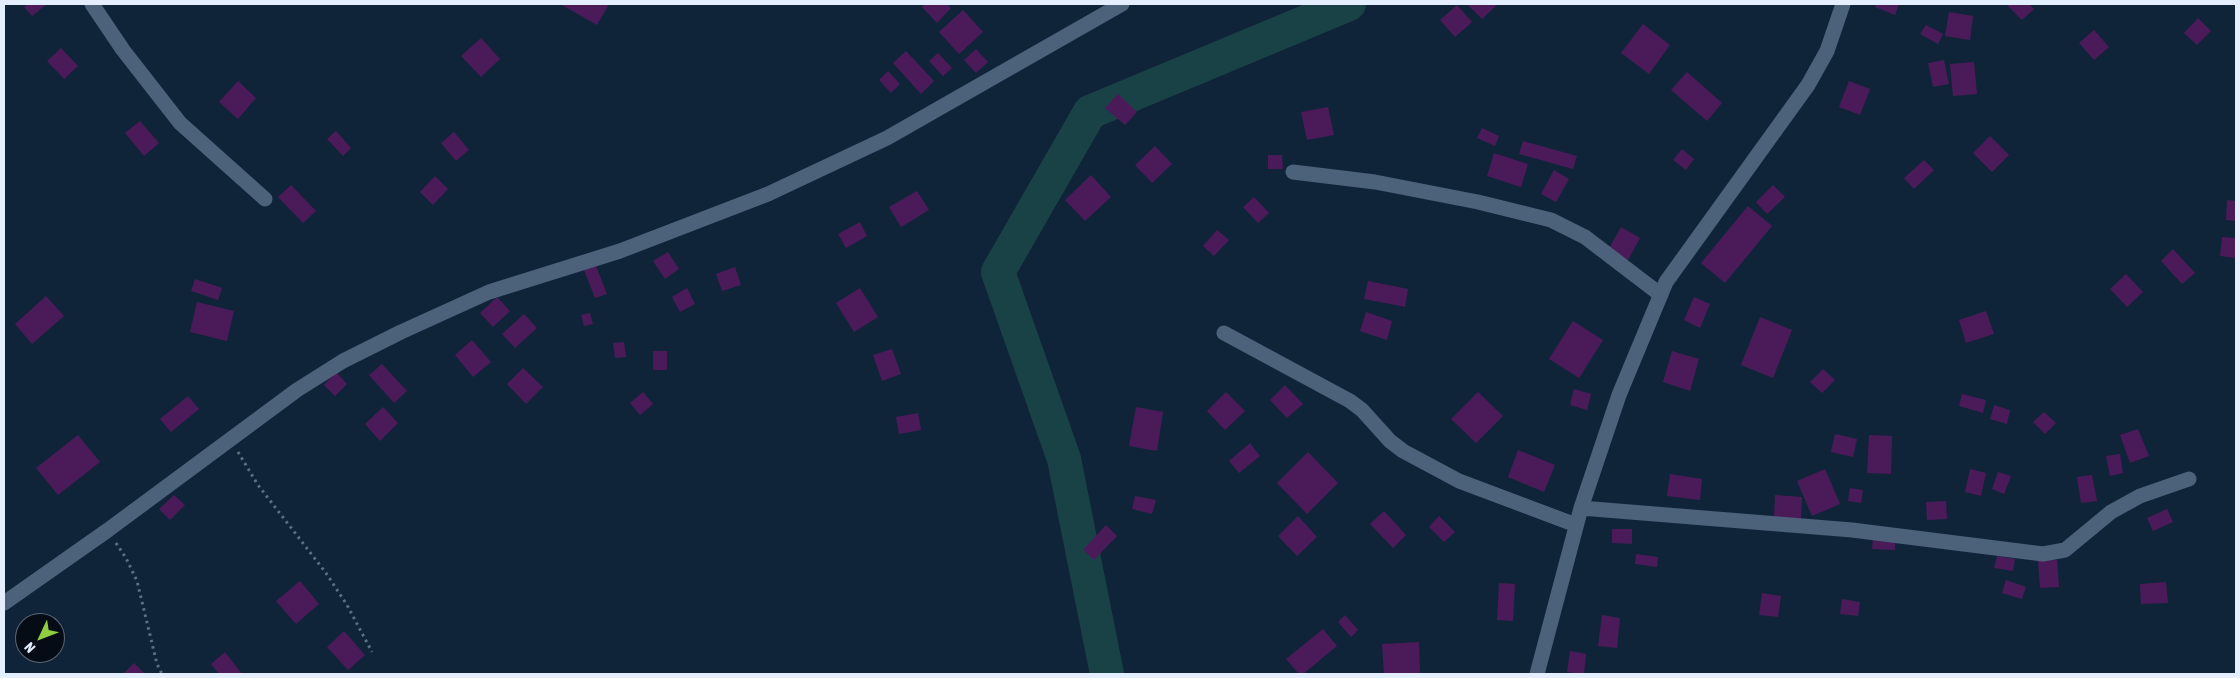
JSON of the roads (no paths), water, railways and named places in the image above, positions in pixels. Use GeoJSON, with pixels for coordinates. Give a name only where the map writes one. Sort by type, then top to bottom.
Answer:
{"type":"FeatureCollection","features":[{"type":"Feature","properties":{"kind":"street"},"geometry":{"type":"LineString","coordinates":[[92,4],[123,50],[180,123],[265,199]]}},
{"type":"Feature","properties":{"kind":"street"},"geometry":{"type":"LineString","coordinates":[[4,603],[108,530],[297,390],[343,361],[489,292],[620,251],[768,194],[887,138],[1122,4]]}},
{"type":"Feature","properties":{"kind":"street"},"geometry":{"type":"LineString","coordinates":[[1537,674],[1581,508],[1619,394],[1661,295],[1672,274],[1808,85],[1827,51],[1843,4]]}},
{"type":"Feature","properties":{"kind":"street"},"geometry":{"type":"LineString","coordinates":[[1294,172],[1374,182],[1478,202],[1551,220],[1585,237],[1661,295]]}},
{"type":"Feature","properties":{"kind":"street"},"geometry":{"type":"LineString","coordinates":[[1224,333],[1350,400],[1362,410],[1390,441],[1403,451],[1451,477],[1576,524]]}},
{"type":"Feature","properties":{"kind":"street"},"geometry":{"type":"LineString","coordinates":[[1581,508],[1852,530],[2043,554],[2064,550],[2111,512],[2140,496],[2189,479]]}},
{"type":"Feature","properties":{"kind":"waterway"},"geometry":{"type":"LineString","coordinates":[[1107,674],[1064,459],[998,272],[1090,112],[1349,4]]}}]}
